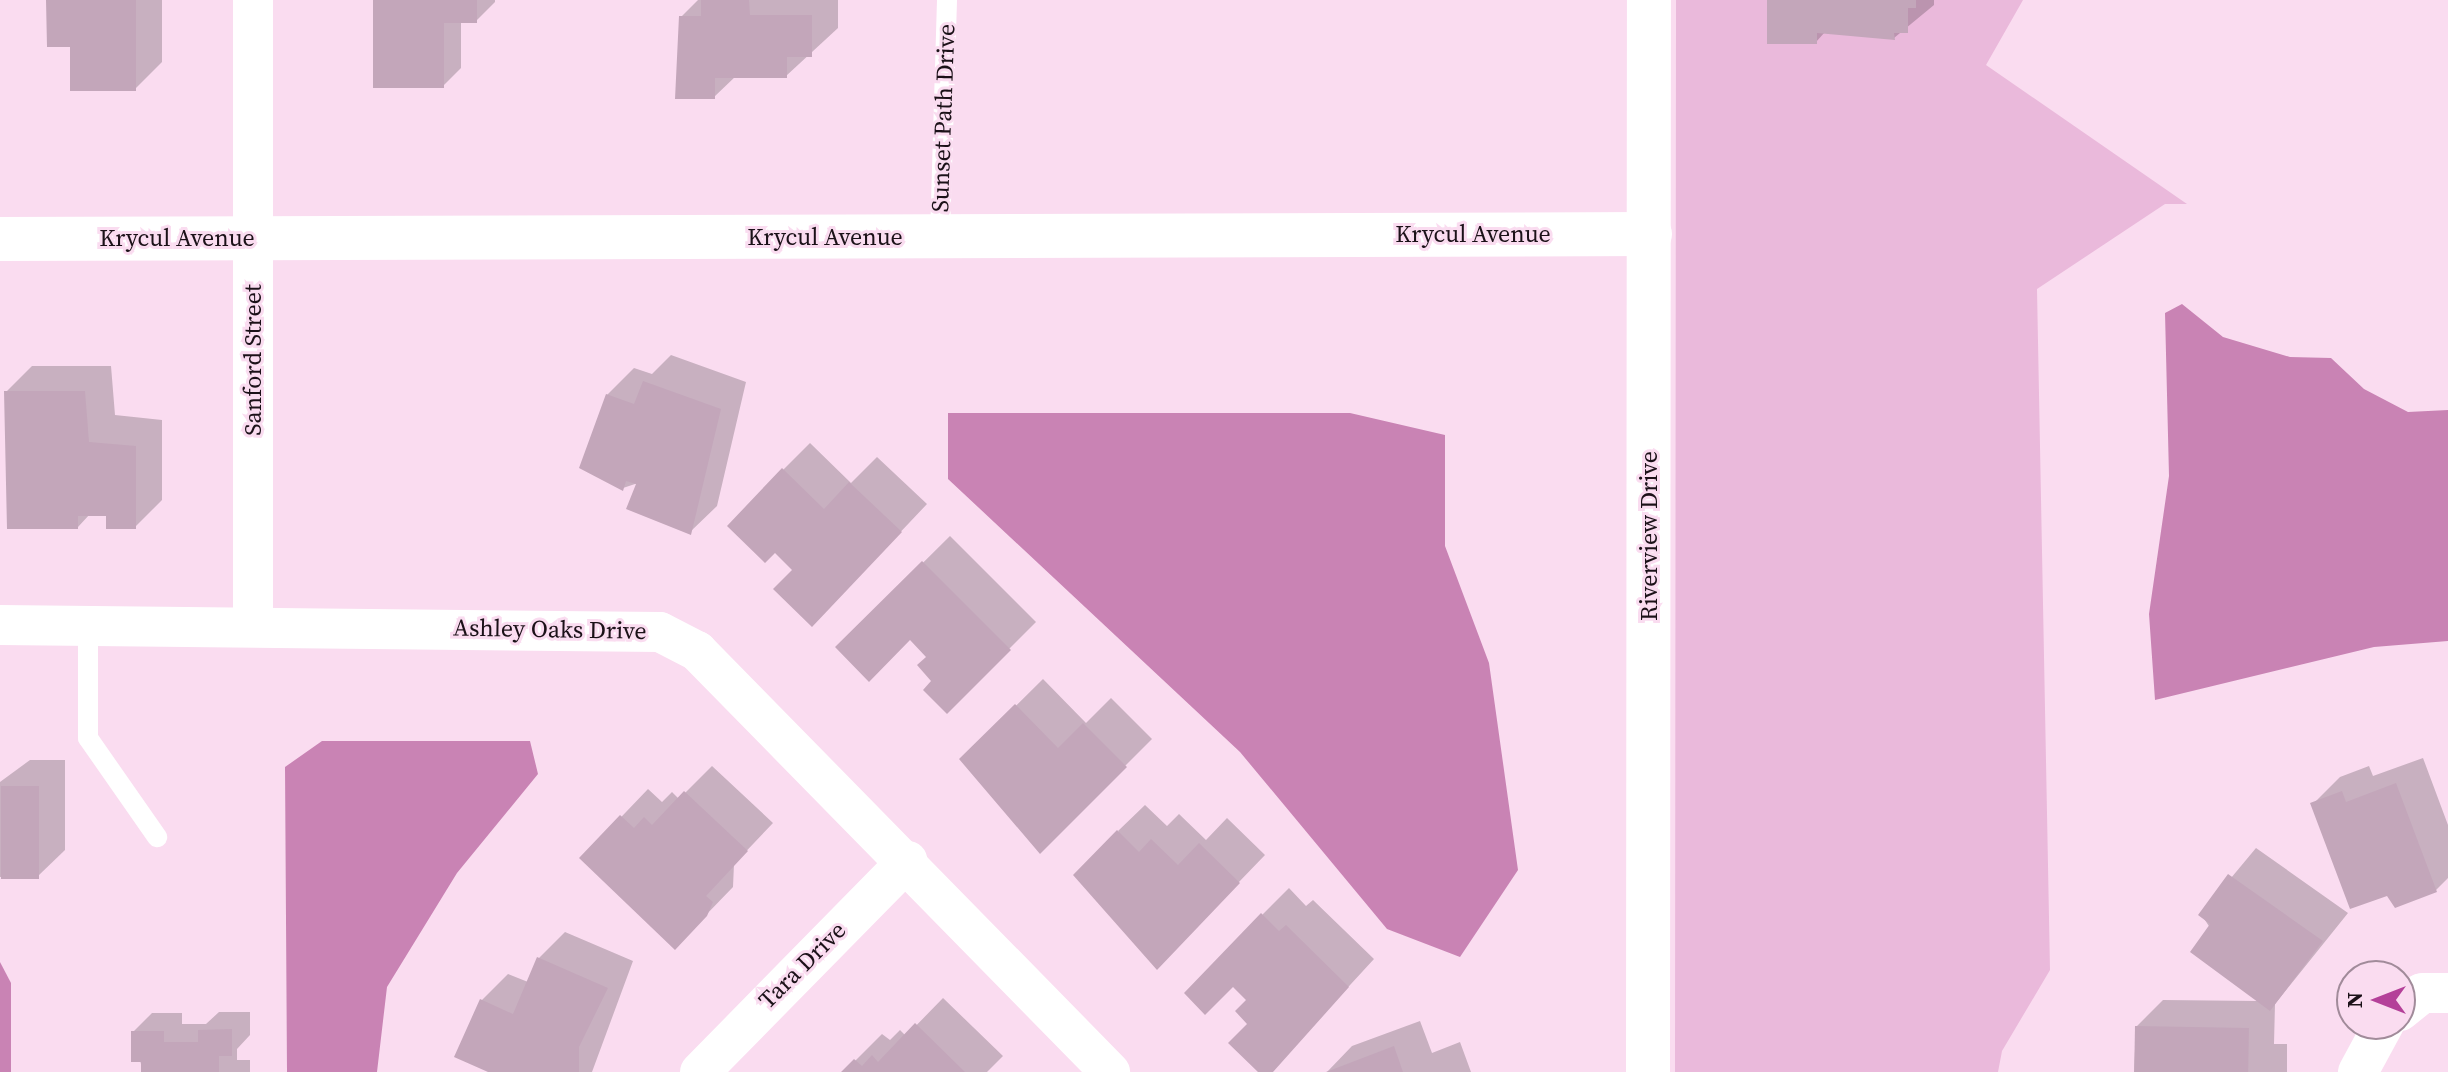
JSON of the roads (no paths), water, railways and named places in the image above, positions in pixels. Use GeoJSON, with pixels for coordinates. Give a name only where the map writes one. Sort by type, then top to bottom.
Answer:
{"type":"FeatureCollection","features":[{"type":"Feature","properties":{"kind":"street","name":"Sanford Street"},"geometry":{"type":"LineString","coordinates":[[253,0],[253,625]]}},
{"type":"Feature","properties":{"kind":"street","name":"Riverview Drive"},"geometry":{"type":"LineString","coordinates":[[1648,1072],[1649,0]]}},
{"type":"Feature","properties":{"kind":"street","name":"Krycul Avenue"},"geometry":{"type":"LineString","coordinates":[[0,239],[1650,234]]}},
{"type":"Feature","properties":{"kind":"street","name":"Ashley Oaks Drive"},"geometry":{"type":"LineString","coordinates":[[0,625],[253,625],[660,632],[697,651],[907,861],[1110,1072]]}},
{"type":"Feature","properties":{"kind":"street","name":"Tara Drive"},"geometry":{"type":"LineString","coordinates":[[700,1072],[907,861]]}},
{"type":"Feature","properties":{"kind":"street"},"geometry":{"type":"LineString","coordinates":[[2416,998],[2422,993],[2448,993]]}},
{"type":"Feature","properties":{"kind":"street"},"geometry":{"type":"LineString","coordinates":[[2358,1072],[2375,1040]]}},
{"type":"Feature","properties":{"kind":"lane","name":"Sunset Path Drive"},"geometry":{"type":"LineString","coordinates":[[940,236],[947,0]]}},
{"type":"Feature","properties":{"kind":"lane"},"geometry":{"type":"LineString","coordinates":[[88,625],[88,738],[157,837]]}}]}
